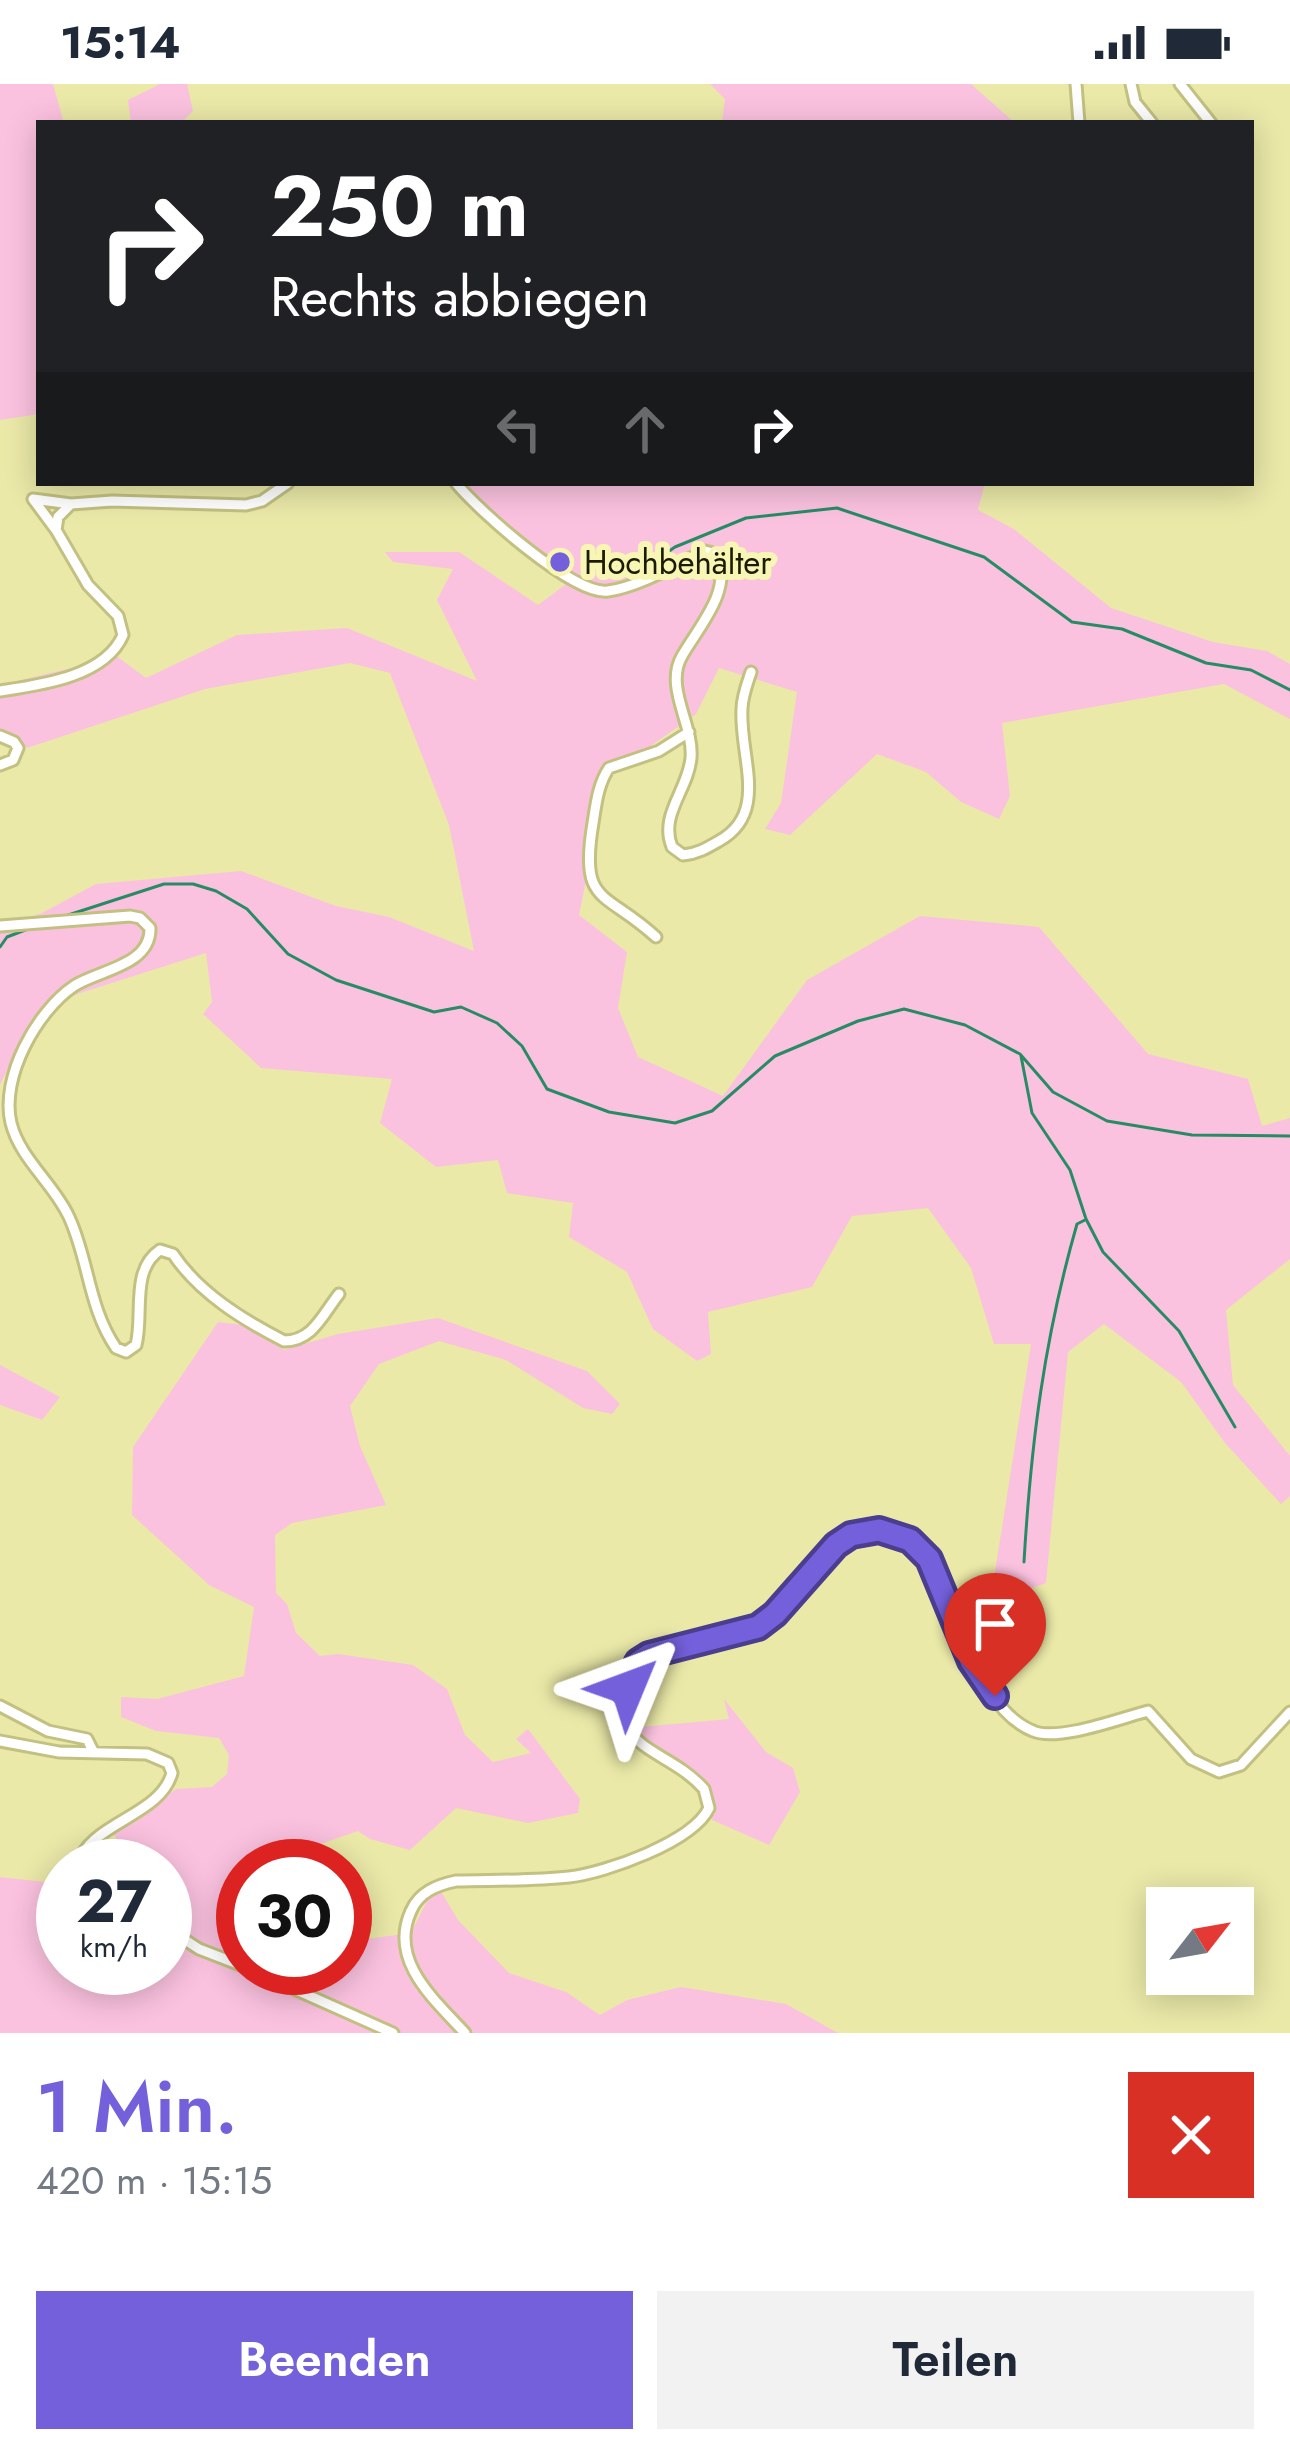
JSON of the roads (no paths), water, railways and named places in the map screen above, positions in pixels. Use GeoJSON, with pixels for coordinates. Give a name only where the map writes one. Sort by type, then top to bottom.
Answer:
{"type":"FeatureCollection","features":[{"type":"Feature","properties":{"kind":"street"},"geometry":{"type":"LineString","coordinates":[[1076,84],[1079,120]]}},
{"type":"Feature","properties":{"kind":"street"},"geometry":{"type":"LineString","coordinates":[[1131,84],[1136,102],[1150,120]]}},
{"type":"Feature","properties":{"kind":"street"},"geometry":{"type":"LineString","coordinates":[[1180,84],[1209,120]]}},
{"type":"Feature","properties":{"kind":"street"},"geometry":{"type":"LineString","coordinates":[[0,691],[78,671],[111,652],[123,634],[118,616],[88,585],[33,499],[71,504],[246,505],[284,486]]}},
{"type":"Feature","properties":{"kind":"street"},"geometry":{"type":"LineString","coordinates":[[459,486],[485,516],[593,590],[615,589],[705,551],[717,554],[721,584],[676,673],[690,766],[667,828],[672,847],[688,856],[727,836],[743,821],[748,775],[742,706],[751,672]]}},
{"type":"Feature","properties":{"kind":"street"},"geometry":{"type":"LineString","coordinates":[[56,530],[58,518],[71,504]]}},
{"type":"Feature","properties":{"kind":"street"},"geometry":{"type":"LineString","coordinates":[[656,937],[596,892],[588,873],[590,839],[600,786],[609,768],[659,751],[688,732]]}},
{"type":"Feature","properties":{"kind":"street"},"geometry":{"type":"LineString","coordinates":[[0,736],[18,748],[13,760],[0,765]]}},
{"type":"Feature","properties":{"kind":"street"},"geometry":{"type":"LineString","coordinates":[[0,926],[122,916],[148,924],[151,938],[139,954],[77,984],[31,1034],[9,1091],[10,1120],[22,1147],[71,1221],[89,1290],[116,1348],[126,1352],[136,1345],[144,1272],[151,1256],[160,1250],[173,1254],[204,1292],[284,1341],[310,1334],[339,1294]]}},
{"type":"Feature","properties":{"kind":"street"},"geometry":{"type":"LineString","coordinates":[[465,2033],[408,1960],[406,1927],[417,1900],[439,1885],[456,1881],[589,1873],[661,1846],[702,1821],[709,1808],[704,1789],[628,1732],[624,1712],[636,1667],[656,1653],[758,1627],[851,1535],[871,1530],[897,1533],[925,1553],[971,1661],[1011,1714],[1034,1732],[1058,1734],[1148,1711],[1191,1759],[1220,1772],[1240,1766],[1290,1712]]}},
{"type":"Feature","properties":{"kind":"street"},"geometry":{"type":"LineString","coordinates":[[0,1706],[48,1732],[87,1739],[94,1753]]}},
{"type":"Feature","properties":{"kind":"street"},"geometry":{"type":"LineString","coordinates":[[0,1741],[59,1752],[159,1757],[171,1768],[171,1779],[160,1793],[97,1839]]}},
{"type":"Feature","properties":{"kind":"street"},"geometry":{"type":"LineString","coordinates":[[308,1995],[393,2033]]}},
{"type":"Feature","properties":{"kind":"waterway"},"geometry":{"type":"LineString","coordinates":[[629,579],[675,547],[746,518],[837,508],[984,557],[1072,622],[1122,629],[1206,663],[1251,670],[1290,690]]}},
{"type":"Feature","properties":{"kind":"waterway"},"geometry":{"type":"LineString","coordinates":[[59,918],[164,884],[193,884],[216,891],[247,909],[288,954],[336,980],[434,1012],[461,1007],[497,1023],[522,1046],[547,1089],[609,1112],[675,1123],[712,1111],[775,1056],[858,1021],[904,1009],[965,1025],[1020,1054],[1053,1092],[1107,1121],[1192,1135],[1290,1136]]}},
{"type":"Feature","properties":{"kind":"waterway"},"geometry":{"type":"LineString","coordinates":[[0,947],[7,937],[33,927]]}},
{"type":"Feature","properties":{"kind":"waterway"},"geometry":{"type":"LineString","coordinates":[[1021,1056],[1032,1113],[1070,1170],[1103,1252],[1179,1331],[1235,1427]]}},
{"type":"Feature","properties":{"kind":"waterway"},"geometry":{"type":"LineString","coordinates":[[1024,1562],[1048,1350],[1077,1224],[1085,1220]]}},
{"type":"Feature","properties":{"kind":"place","name":"Hochbehälter"},"geometry":{"type":"Point","coordinates":[560,562]}}]}
